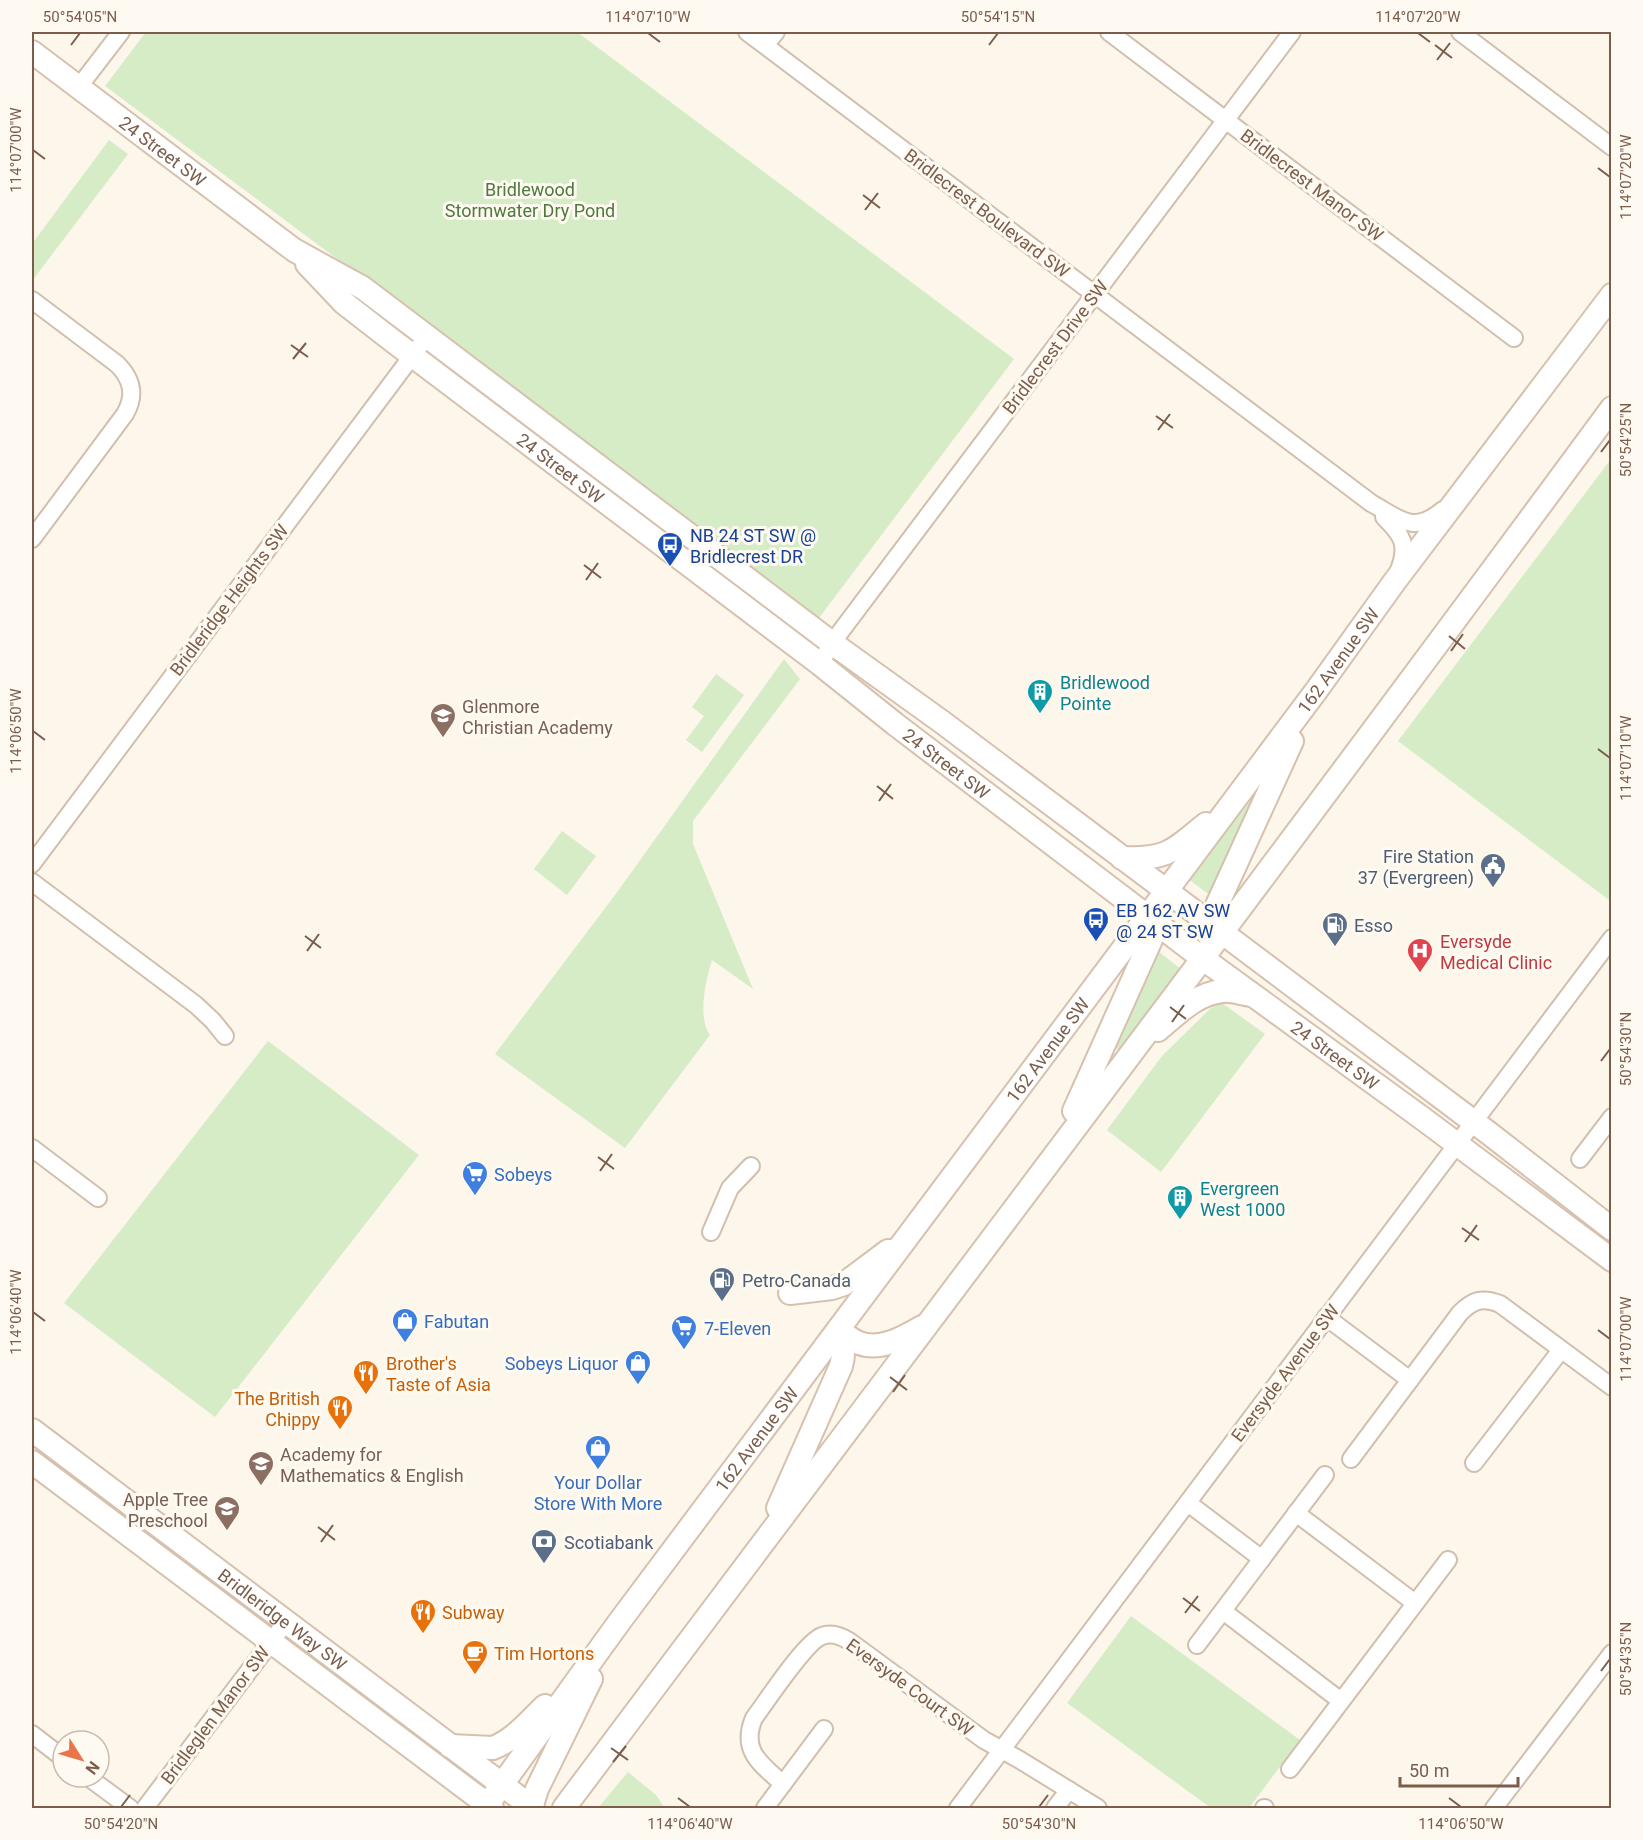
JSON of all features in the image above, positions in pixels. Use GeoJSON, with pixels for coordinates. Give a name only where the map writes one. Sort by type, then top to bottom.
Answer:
{"type":"FeatureCollection","features":[{"type":"Feature","properties":{"kind":"main road","name":"24 Street SW"},"geometry":{"type":"LineString","coordinates":[[32,52],[294,250],[363,288],[832,643],[942,722],[1122,858],[1156,904],[1212,946],[1253,996],[1457,1144],[1611,1260]]}},
{"type":"Feature","properties":{"kind":"main road","name":"24 Street SW"},"geometry":{"type":"LineString","coordinates":[[294,250],[344,303],[905,731],[1156,904],[1212,946],[1473,1122],[1611,1229]]}},
{"type":"Feature","properties":{"kind":"main road","name":"162 Avenue SW"},"geometry":{"type":"LineString","coordinates":[[491,1808],[502,1785],[620,1621],[1611,295]]}},
{"type":"Feature","properties":{"kind":"main road"},"geometry":{"type":"LineString","coordinates":[[564,1809],[1285,849],[1611,408]]}},
{"type":"Feature","properties":{"kind":"main road"},"geometry":{"type":"LineString","coordinates":[[1212,946],[1279,768],[1316,691]]}},
{"type":"Feature","properties":{"kind":"main road"},"geometry":{"type":"LineString","coordinates":[[1122,858],[1146,859],[1173,850],[1233,802]]}},
{"type":"Feature","properties":{"kind":"main road"},"geometry":{"type":"LineString","coordinates":[[1052,1158],[1097,1064],[1156,904]]}},
{"type":"Feature","properties":{"kind":"main road"},"geometry":{"type":"LineString","coordinates":[[1130,1054],[1201,997],[1212,992],[1224,991],[1253,996]]}},
{"type":"Feature","properties":{"kind":"main road"},"geometry":{"type":"LineString","coordinates":[[790,1293],[819,1290],[844,1284],[913,1231]]}},
{"type":"Feature","properties":{"kind":"main road"},"geometry":{"type":"LineString","coordinates":[[838,1330],[857,1342],[883,1345],[907,1336],[927,1324]]}},
{"type":"Feature","properties":{"kind":"main road"},"geometry":{"type":"LineString","coordinates":[[762,1545],[842,1366],[844,1346],[838,1330]]}},
{"type":"Feature","properties":{"kind":"main road","name":"Bridleridge Way SW"},"geometry":{"type":"LineString","coordinates":[[32,1430],[532,1808]]}},
{"type":"Feature","properties":{"kind":"main road","name":"Bridleridge Way SW"},"geometry":{"type":"LineString","coordinates":[[32,1462],[491,1808]]}},
{"type":"Feature","properties":{"kind":"main road"},"geometry":{"type":"LineString","coordinates":[[113,1523],[128,1503]]}},
{"type":"Feature","properties":{"kind":"main road"},"geometry":{"type":"LineString","coordinates":[[532,1808],[545,1772],[620,1621]]}},
{"type":"Feature","properties":{"kind":"main road"},"geometry":{"type":"LineString","coordinates":[[450,1746],[493,1748],[504,1743],[518,1733],[595,1656]]}},
{"type":"Feature","properties":{"kind":"street"},"geometry":{"type":"LineString","coordinates":[[78,88],[121,32]]}},
{"type":"Feature","properties":{"kind":"street","name":"Bridlecrest Boulevard SW"},"geometry":{"type":"LineString","coordinates":[[747,32],[770,38],[1095,294],[1371,503]]}},
{"type":"Feature","properties":{"kind":"street","name":"Bridlecrest Manor SW"},"geometry":{"type":"LineString","coordinates":[[1109,32],[1514,338]]}},
{"type":"Feature","properties":{"kind":"street","name":"Bridlecrest Drive SW"},"geometry":{"type":"LineString","coordinates":[[820,664],[832,643],[1292,32]]}},
{"type":"Feature","properties":{"kind":"street"},"geometry":{"type":"LineString","coordinates":[[1460,32],[1611,147]]}},
{"type":"Feature","properties":{"kind":"street"},"geometry":{"type":"LineString","coordinates":[[32,300],[117,364],[130,380],[132,388],[132,398],[125,414],[32,539]]}},
{"type":"Feature","properties":{"kind":"street","name":"Bridleridge Heights SW"},"geometry":{"type":"LineString","coordinates":[[32,864],[427,336]]}},
{"type":"Feature","properties":{"kind":"street"},"geometry":{"type":"LineString","coordinates":[[1371,503],[1405,522],[1419,524],[1432,519],[1458,497]]}},
{"type":"Feature","properties":{"kind":"street"},"geometry":{"type":"LineString","coordinates":[[1371,503],[1398,531],[1404,543],[1400,567],[1390,588]]}},
{"type":"Feature","properties":{"kind":"street"},"geometry":{"type":"LineString","coordinates":[[32,882],[196,1005],[225,1036]]}},
{"type":"Feature","properties":{"kind":"street","name":"Eversyde Avenue SW"},"geometry":{"type":"LineString","coordinates":[[958,1809],[1611,938]]}},
{"type":"Feature","properties":{"kind":"street"},"geometry":{"type":"LineString","coordinates":[[1580,1159],[1611,1117]]}},
{"type":"Feature","properties":{"kind":"street"},"geometry":{"type":"LineString","coordinates":[[32,1148],[98,1198]]}},
{"type":"Feature","properties":{"kind":"street"},"geometry":{"type":"LineString","coordinates":[[711,1232],[730,1188],[750,1166]]}},
{"type":"Feature","properties":{"kind":"street"},"geometry":{"type":"LineString","coordinates":[[1351,1459],[1460,1313],[1472,1303],[1482,1299],[1500,1304],[1611,1388]]}},
{"type":"Feature","properties":{"kind":"street"},"geometry":{"type":"LineString","coordinates":[[1326,1317],[1410,1380]]}},
{"type":"Feature","properties":{"kind":"street"},"geometry":{"type":"LineString","coordinates":[[1474,1463],[1561,1350]]}},
{"type":"Feature","properties":{"kind":"street"},"geometry":{"type":"LineString","coordinates":[[1197,1645],[1325,1475]]}},
{"type":"Feature","properties":{"kind":"street"},"geometry":{"type":"LineString","coordinates":[[1188,1503],[1262,1559]]}},
{"type":"Feature","properties":{"kind":"street"},"geometry":{"type":"LineString","coordinates":[[1296,1513],[1415,1603]]}},
{"type":"Feature","properties":{"kind":"street"},"geometry":{"type":"LineString","coordinates":[[1290,1769],[1448,1560]]}},
{"type":"Feature","properties":{"kind":"street"},"geometry":{"type":"LineString","coordinates":[[1223,1611],[1341,1701]]}},
{"type":"Feature","properties":{"kind":"street","name":"Bridleglen Manor SW"},"geometry":{"type":"LineString","coordinates":[[145,1809],[286,1622]]}},
{"type":"Feature","properties":{"kind":"street","name":"Eversyde Court SW"},"geometry":{"type":"LineString","coordinates":[[783,1784],[758,1761],[753,1753],[749,1743],[750,1727],[754,1718],[808,1646],[822,1636],[837,1635],[849,1641],[984,1740],[1098,1809]]}},
{"type":"Feature","properties":{"kind":"street"},"geometry":{"type":"LineString","coordinates":[[1494,1809],[1611,1653]]}},
{"type":"Feature","properties":{"kind":"street"},"geometry":{"type":"LineString","coordinates":[[765,1809],[824,1729]]}},
{"type":"Feature","properties":{"kind":"street"},"geometry":{"type":"LineString","coordinates":[[32,1734],[51,1749]]}},
{"type":"Feature","properties":{"kind":"street"},"geometry":{"type":"LineString","coordinates":[[104,1789],[130,1809]]}},
{"type":"Feature","properties":{"kind":"street"},"geometry":{"type":"LineString","coordinates":[[1055,1809],[1069,1790]]}},
{"type":"Feature","properties":{"kind":"green space","name":"Bridlewood Stormwater Dry Pond"},"geometry":{"type":"Polygon","coordinates":[[[146,32],[577,32],[1014,359],[819,618],[105,86],[146,32]]]}},
{"type":"Feature","properties":{"kind":"green space"},"geometry":{"type":"Polygon","coordinates":[[[109,140],[128,154],[32,281],[32,244],[109,140]]]}},
{"type":"Feature","properties":{"kind":"green space"},"geometry":{"type":"Polygon","coordinates":[[[1611,459],[1612,896],[1609,900],[1398,741],[1611,459]]]}},
{"type":"Feature","properties":{"kind":"green space"},"geometry":{"type":"Polygon","coordinates":[[[784,659],[800,679],[693,821],[693,844],[753,989],[712,960],[705,988],[703,1009],[706,1028],[710,1035],[625,1148],[495,1054],[618,891],[784,659]]]}},
{"type":"Feature","properties":{"kind":"green space"},"geometry":{"type":"Polygon","coordinates":[[[716,674],[744,695],[702,752],[686,740],[704,716],[692,707],[716,674]]]}},
{"type":"Feature","properties":{"kind":"green space"},"geometry":{"type":"Polygon","coordinates":[[[1257,792],[1211,896],[1190,878],[1257,792]]]}},
{"type":"Feature","properties":{"kind":"green space"},"geometry":{"type":"Polygon","coordinates":[[[562,831],[596,856],[567,895],[534,869],[562,831]]]}},
{"type":"Feature","properties":{"kind":"green space"},"geometry":{"type":"Polygon","coordinates":[[[1156,952],[1181,969],[1119,1050],[1114,1047],[1156,952]]]}},
{"type":"Feature","properties":{"kind":"green space"},"geometry":{"type":"Polygon","coordinates":[[[1222,1003],[1265,1034],[1161,1172],[1107,1130],[1162,1056],[1213,1006],[1222,1003]]]}},
{"type":"Feature","properties":{"kind":"green space"},"geometry":{"type":"Polygon","coordinates":[[[268,1041],[419,1155],[215,1417],[64,1303],[268,1041]]]}},
{"type":"Feature","properties":{"kind":"green space"},"geometry":{"type":"Polygon","coordinates":[[[1131,1616],[1300,1740],[1249,1808],[1211,1808],[1067,1703],[1131,1616]]]}},
{"type":"Feature","properties":{"kind":"green space"},"geometry":{"type":"Polygon","coordinates":[[[628,1772],[656,1795],[665,1808],[598,1808],[628,1772]]]}},
{"type":"Feature","properties":{"kind":"place","name":"NB 24 ST SW @ Bridlecrest DR"},"geometry":{"type":"Point","coordinates":[670,568]}},
{"type":"Feature","properties":{"kind":"place","name":"Bridlewood Pointe"},"geometry":{"type":"Point","coordinates":[1040,715]}},
{"type":"Feature","properties":{"kind":"place","name":"Glenmore Christian Academy"},"geometry":{"type":"Point","coordinates":[443,739]}},
{"type":"Feature","properties":{"kind":"place","name":"Fire Station 37 (Evergreen)"},"geometry":{"type":"Point","coordinates":[1493,889]}},
{"type":"Feature","properties":{"kind":"place","name":"EB 162 AV SW @ 24 ST SW"},"geometry":{"type":"Point","coordinates":[1096,943]}},
{"type":"Feature","properties":{"kind":"place","name":"Esso"},"geometry":{"type":"Point","coordinates":[1335,948]}},
{"type":"Feature","properties":{"kind":"place","name":"Eversyde Medical Clinic"},"geometry":{"type":"Point","coordinates":[1420,974]}},
{"type":"Feature","properties":{"kind":"place","name":"Sobeys"},"geometry":{"type":"Point","coordinates":[475,1197]}},
{"type":"Feature","properties":{"kind":"place","name":"Evergreen West 1000"},"geometry":{"type":"Point","coordinates":[1180,1221]}},
{"type":"Feature","properties":{"kind":"place","name":"Petro-Canada"},"geometry":{"type":"Point","coordinates":[722,1303]}},
{"type":"Feature","properties":{"kind":"place","name":"Fabutan"},"geometry":{"type":"Point","coordinates":[405,1344]}},
{"type":"Feature","properties":{"kind":"place","name":"7-Eleven"},"geometry":{"type":"Point","coordinates":[684,1351]}},
{"type":"Feature","properties":{"kind":"place","name":"Sobeys Liquor"},"geometry":{"type":"Point","coordinates":[638,1386]}},
{"type":"Feature","properties":{"kind":"place","name":"Brother's Taste of Asia"},"geometry":{"type":"Point","coordinates":[366,1396]}},
{"type":"Feature","properties":{"kind":"place","name":"The British Chippy"},"geometry":{"type":"Point","coordinates":[340,1431]}},
{"type":"Feature","properties":{"kind":"place","name":"Your Dollar Store With More"},"geometry":{"type":"Point","coordinates":[598,1471]}},
{"type":"Feature","properties":{"kind":"place","name":"Academy for Mathematics & English"},"geometry":{"type":"Point","coordinates":[261,1487]}},
{"type":"Feature","properties":{"kind":"place","name":"Apple Tree Preschool"},"geometry":{"type":"Point","coordinates":[227,1532]}},
{"type":"Feature","properties":{"kind":"place","name":"Scotiabank"},"geometry":{"type":"Point","coordinates":[544,1565]}},
{"type":"Feature","properties":{"kind":"place","name":"Subway"},"geometry":{"type":"Point","coordinates":[423,1635]}},
{"type":"Feature","properties":{"kind":"place","name":"Tim Hortons"},"geometry":{"type":"Point","coordinates":[475,1676]}}]}
